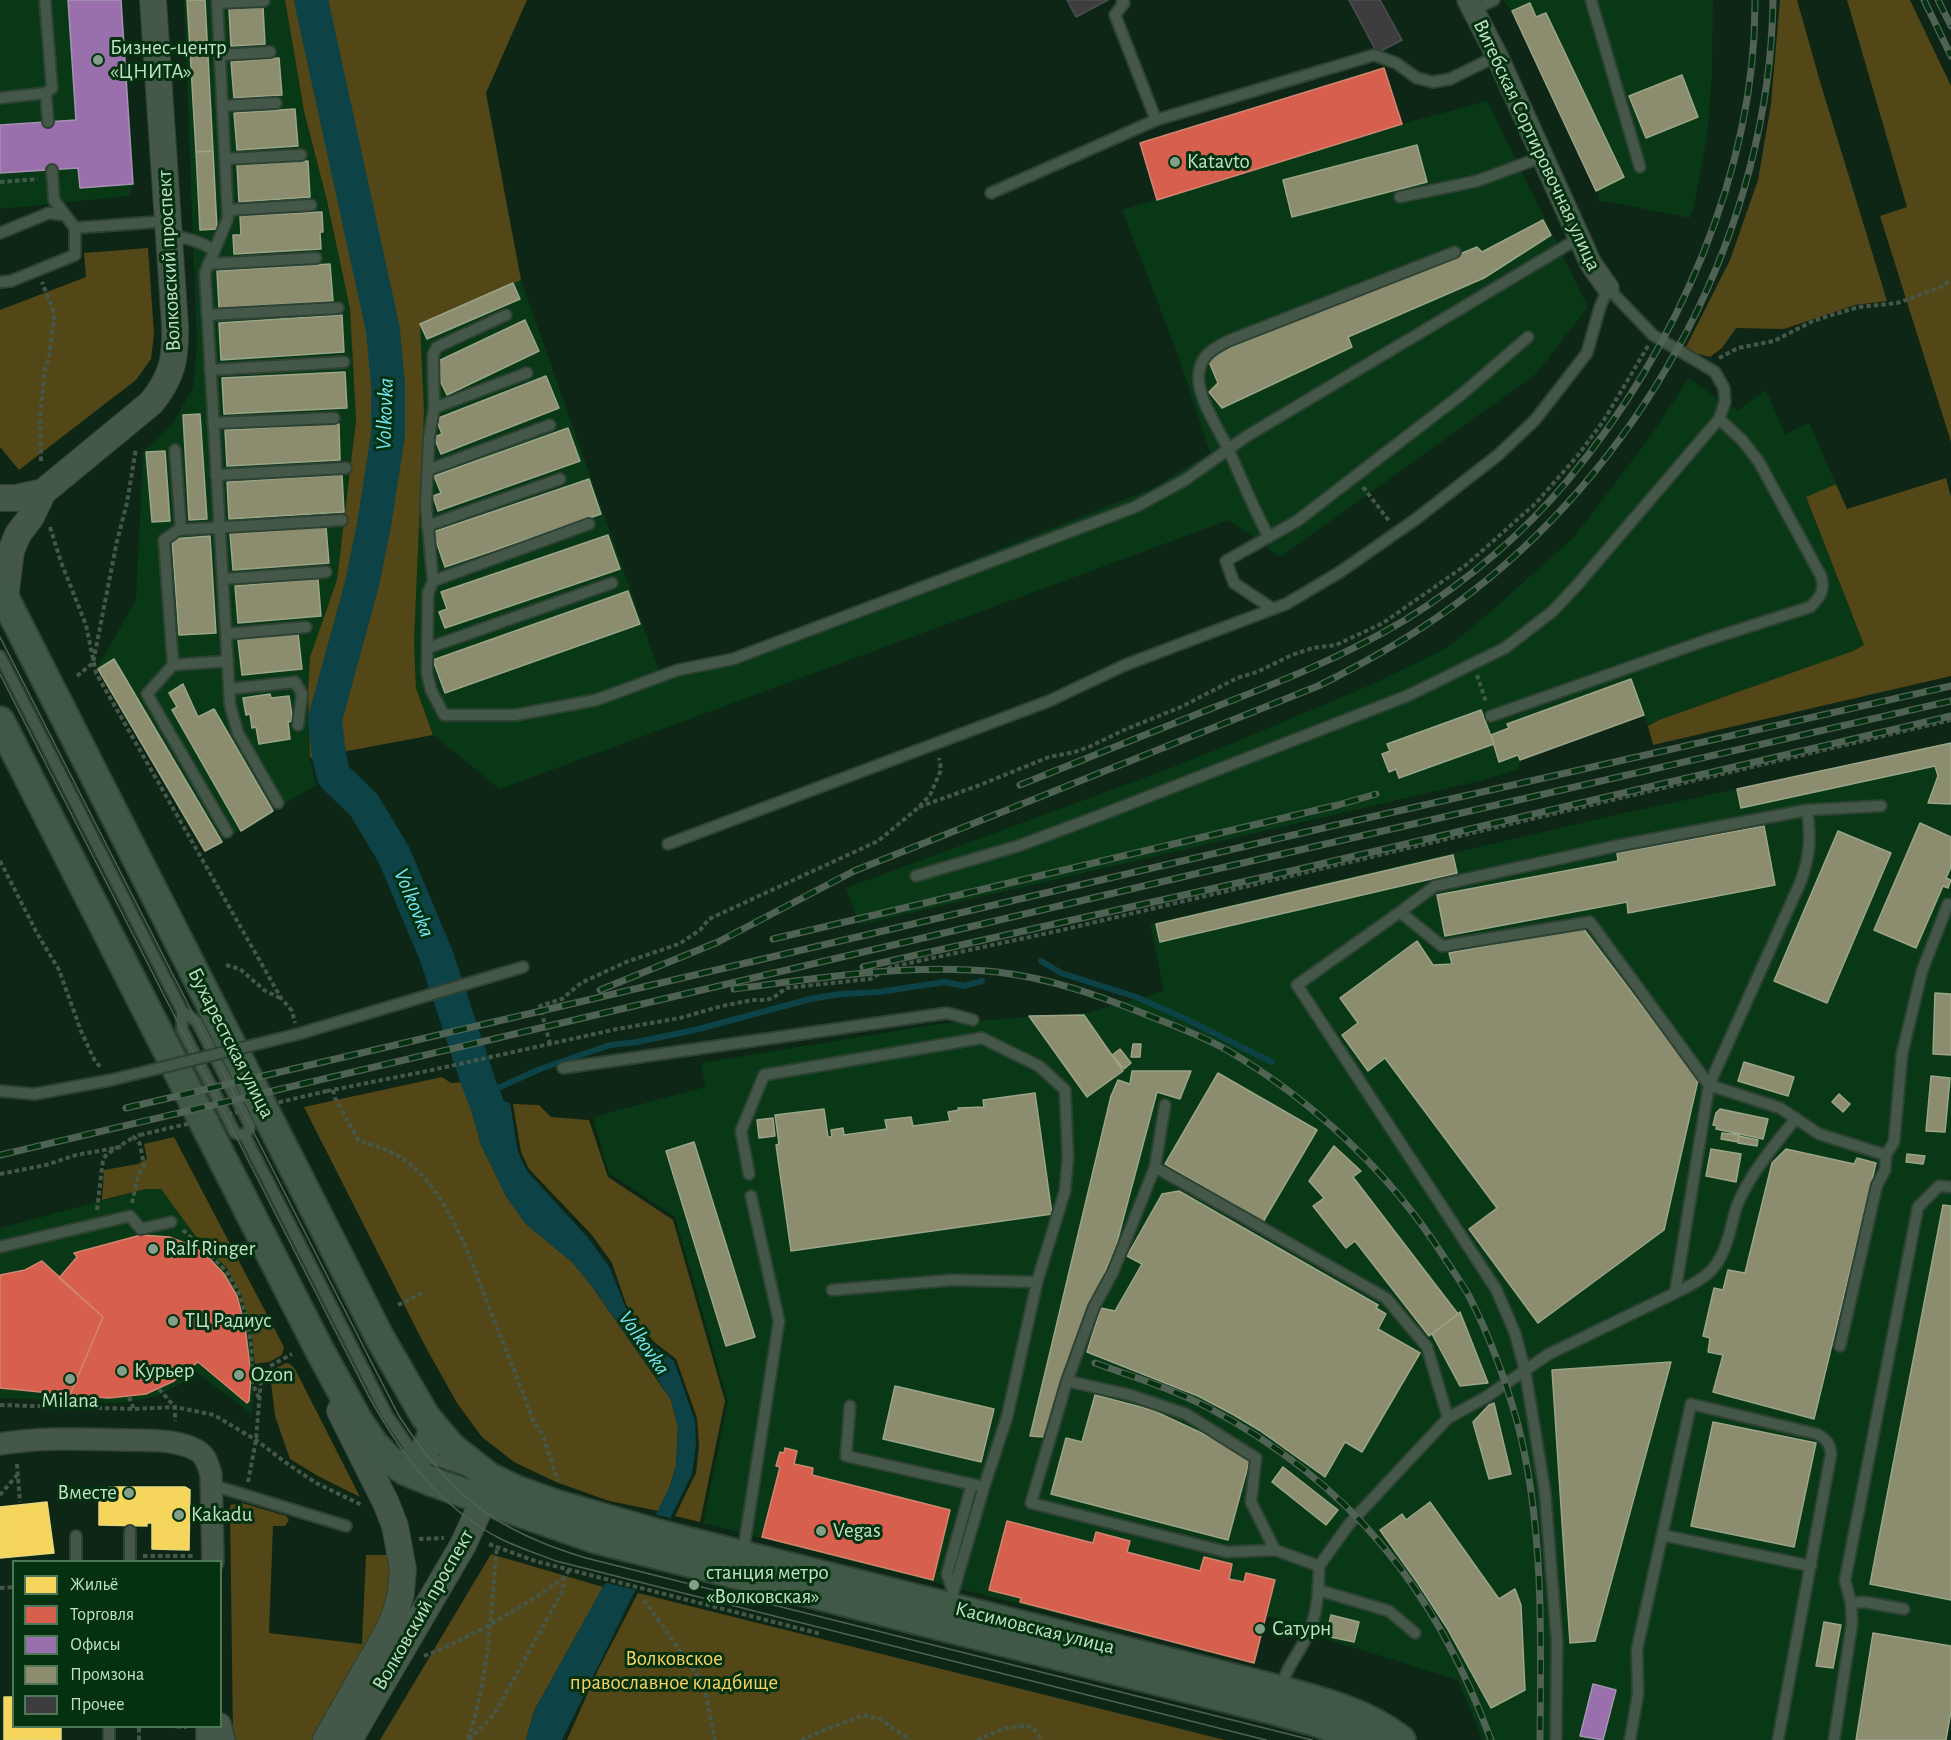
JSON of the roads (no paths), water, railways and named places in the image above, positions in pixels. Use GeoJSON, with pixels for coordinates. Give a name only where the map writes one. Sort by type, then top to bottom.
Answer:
{"type":"FeatureCollection","features":[{"type":"Feature","properties":{"kind":"main road","name":"Бухарестская улица"},"geometry":{"type":"LineString","coordinates":[[3,594],[380,1338],[405,1384],[433,1426],[486,1488]]}},
{"type":"Feature","properties":{"kind":"main road"},"geometry":{"type":"LineString","coordinates":[[0,721],[306,1353],[373,1443],[388,1460],[417,1463],[486,1488],[545,1501],[600,1529],[658,1544]]}},
{"type":"Feature","properties":{"kind":"main road"},"geometry":{"type":"LineString","coordinates":[[417,1463],[429,1445],[433,1426]]}},
{"type":"Feature","properties":{"kind":"main road","name":"Касимовская улица"},"geometry":{"type":"LineString","coordinates":[[658,1544],[743,1555],[948,1608],[1277,1700],[1362,1716],[1401,1740]]}},
{"type":"Feature","properties":{"kind":"main road","name":"Касимовская улица"},"geometry":{"type":"LineString","coordinates":[[658,1544],[948,1608]]}},
{"type":"Feature","properties":{"kind":"main road","name":"Касимовская улица"},"geometry":{"type":"LineString","coordinates":[[1277,1700],[1317,1722],[1362,1740]]}},
{"type":"Feature","properties":{"kind":"street","name":"Волковский проспект"},"geometry":{"type":"LineString","coordinates":[[3,594],[11,551],[18,534],[31,517],[44,492],[152,403],[165,385],[173,366],[176,342],[153,0]]}},
{"type":"Feature","properties":{"kind":"street","name":"Витебская Сортировочная улица"},"geometry":{"type":"LineString","coordinates":[[1470,5],[1497,56],[1591,264],[1608,288]]}},
{"type":"Feature","properties":{"kind":"street"},"geometry":{"type":"LineString","coordinates":[[0,498],[16,498],[44,492]]}},
{"type":"Feature","properties":{"kind":"street","name":"Волковский проспект"},"geometry":{"type":"LineString","coordinates":[[306,1353],[334,1401],[386,1503],[400,1543],[403,1569],[401,1593],[388,1631],[326,1740]]}},
{"type":"Feature","properties":{"kind":"street"},"geometry":{"type":"LineString","coordinates":[[0,1444],[53,1438],[161,1442],[182,1444],[202,1454],[207,1462],[212,1485],[203,1559]]}},
{"type":"Feature","properties":{"kind":"street","name":"Волковский проспект"},"geometry":{"type":"LineString","coordinates":[[349,1740],[463,1545],[486,1488]]}},
{"type":"Feature","properties":{"kind":"lane"},"geometry":{"type":"LineString","coordinates":[[0,98],[46,93],[52,88],[45,0]]}},
{"type":"Feature","properties":{"kind":"lane"},"geometry":{"type":"LineString","coordinates":[[1122,0],[1124,3],[1115,15],[1156,120]]}},
{"type":"Feature","properties":{"kind":"lane"},"geometry":{"type":"LineString","coordinates":[[1470,5],[1494,0]]}},
{"type":"Feature","properties":{"kind":"lane"},"geometry":{"type":"LineString","coordinates":[[1591,0],[1640,167]]}},
{"type":"Feature","properties":{"kind":"lane"},"geometry":{"type":"LineString","coordinates":[[264,1],[217,2],[228,218],[205,273],[230,705],[238,733],[278,803]]}},
{"type":"Feature","properties":{"kind":"lane"},"geometry":{"type":"LineString","coordinates":[[220,54],[270,52]]}},
{"type":"Feature","properties":{"kind":"lane"},"geometry":{"type":"LineString","coordinates":[[991,193],[1156,120],[1374,55],[1396,63],[1417,78],[1433,82],[1450,79],[1497,56]]}},
{"type":"Feature","properties":{"kind":"lane"},"geometry":{"type":"LineString","coordinates":[[46,93],[48,122]]}},
{"type":"Feature","properties":{"kind":"lane"},"geometry":{"type":"LineString","coordinates":[[222,106],[276,103]]}},
{"type":"Feature","properties":{"kind":"lane"},"geometry":{"type":"LineString","coordinates":[[225,159],[301,155]]}},
{"type":"Feature","properties":{"kind":"lane"},"geometry":{"type":"LineString","coordinates":[[1400,197],[1477,181],[1542,157]]}},
{"type":"Feature","properties":{"kind":"lane"},"geometry":{"type":"LineString","coordinates":[[0,282],[11,281],[75,255],[75,228],[54,200],[52,174]]}},
{"type":"Feature","properties":{"kind":"lane"},"geometry":{"type":"LineString","coordinates":[[228,210],[311,205]]}},
{"type":"Feature","properties":{"kind":"lane"},"geometry":{"type":"LineString","coordinates":[[0,233],[49,213],[64,215]]}},
{"type":"Feature","properties":{"kind":"lane"},"geometry":{"type":"LineString","coordinates":[[75,228],[168,229],[183,237],[198,240],[214,250]]}},
{"type":"Feature","properties":{"kind":"lane"},"geometry":{"type":"LineString","coordinates":[[506,315],[437,347],[433,355],[434,408],[429,437],[427,526],[433,581],[428,593],[427,673],[431,690],[444,715],[515,715],[596,700],[678,670],[733,658],[1135,507],[1185,480],[1246,436],[1579,238]]}},
{"type":"Feature","properties":{"kind":"lane"},"geometry":{"type":"LineString","coordinates":[[1269,537],[1254,511],[1229,450],[1201,393],[1198,375],[1201,361],[1208,351],[1228,341],[1455,252]]}},
{"type":"Feature","properties":{"kind":"lane"},"geometry":{"type":"LineString","coordinates":[[208,264],[316,258]]}},
{"type":"Feature","properties":{"kind":"lane"},"geometry":{"type":"LineString","coordinates":[[668,844],[1049,701],[1125,665],[1286,604],[1340,572],[1397,532],[1498,455],[1535,420],[1587,353],[1608,288],[1653,335],[1715,372],[1724,388],[1725,402],[1719,419],[1579,583],[1553,610],[1506,648],[1407,696],[1101,815],[1021,845],[916,876]]}},
{"type":"Feature","properties":{"kind":"lane"},"geometry":{"type":"LineString","coordinates":[[207,315],[338,308]]}},
{"type":"Feature","properties":{"kind":"lane"},"geometry":{"type":"LineString","coordinates":[[1273,609],[1234,583],[1226,561],[1297,520],[1462,394],[1528,337]]}},
{"type":"Feature","properties":{"kind":"lane"},"geometry":{"type":"LineString","coordinates":[[210,370],[344,362]]}},
{"type":"Feature","properties":{"kind":"lane"},"geometry":{"type":"LineString","coordinates":[[434,408],[526,373]]}},
{"type":"Feature","properties":{"kind":"lane"},"geometry":{"type":"LineString","coordinates":[[213,423],[334,418]]}},
{"type":"Feature","properties":{"kind":"lane"},"geometry":{"type":"LineString","coordinates":[[1491,716],[1710,639],[1810,607],[1821,597],[1824,586],[1821,576],[1771,481],[1742,440],[1719,419]]}},
{"type":"Feature","properties":{"kind":"lane"},"geometry":{"type":"LineString","coordinates":[[428,470],[550,425]]}},
{"type":"Feature","properties":{"kind":"lane"},"geometry":{"type":"LineString","coordinates":[[175,450],[181,530]]}},
{"type":"Feature","properties":{"kind":"lane"},"geometry":{"type":"LineString","coordinates":[[216,475],[345,468]]}},
{"type":"Feature","properties":{"kind":"lane"},"geometry":{"type":"LineString","coordinates":[[427,526],[560,479]]}},
{"type":"Feature","properties":{"kind":"lane"},"geometry":{"type":"LineString","coordinates":[[173,665],[164,540],[177,530],[342,520]]}},
{"type":"Feature","properties":{"kind":"lane"},"geometry":{"type":"LineString","coordinates":[[433,581],[589,524]]}},
{"type":"Feature","properties":{"kind":"lane"},"geometry":{"type":"LineString","coordinates":[[223,579],[326,572]]}},
{"type":"Feature","properties":{"kind":"lane"},"geometry":{"type":"LineString","coordinates":[[428,648],[612,583]]}},
{"type":"Feature","properties":{"kind":"lane"},"geometry":{"type":"LineString","coordinates":[[226,634],[306,627]]}},
{"type":"Feature","properties":{"kind":"lane"},"geometry":{"type":"LineString","coordinates":[[0,656],[182,1011],[197,1022],[250,1126],[245,1136]]}},
{"type":"Feature","properties":{"kind":"lane"},"geometry":{"type":"LineString","coordinates":[[227,832],[147,694],[173,665],[228,661]]}},
{"type":"Feature","properties":{"kind":"lane"},"geometry":{"type":"LineString","coordinates":[[229,689],[295,682],[302,694],[298,724]]}},
{"type":"Feature","properties":{"kind":"lane"},"geometry":{"type":"LineString","coordinates":[[1556,1740],[1557,1641],[1545,1492],[1525,1370],[1515,1333],[1496,1288],[1297,985],[1435,886],[1616,846],[1807,810],[1881,806]]}},
{"type":"Feature","properties":{"kind":"lane"},"geometry":{"type":"LineString","coordinates":[[1674,1293],[1709,1085],[1809,859],[1810,835],[1807,810]]}},
{"type":"Feature","properties":{"kind":"lane"},"geometry":{"type":"LineString","coordinates":[[1840,1346],[1878,1185],[1885,1170],[1886,1155],[1894,1142],[1904,1043],[1922,971],[1948,904]]}},
{"type":"Feature","properties":{"kind":"lane"},"geometry":{"type":"LineString","coordinates":[[1400,912],[1442,946],[1590,922],[1709,1085],[1779,1108],[1819,1134],[1886,1155]]}},
{"type":"Feature","properties":{"kind":"lane"},"geometry":{"type":"LineString","coordinates":[[0,1091],[35,1094],[111,1080],[298,1034],[523,967]]}},
{"type":"Feature","properties":{"kind":"lane"},"geometry":{"type":"LineString","coordinates":[[182,1011],[182,1029],[235,1133],[245,1136],[387,1415],[417,1463]]}},
{"type":"Feature","properties":{"kind":"lane"},"geometry":{"type":"LineString","coordinates":[[563,1068],[947,1013],[973,1020]]}},
{"type":"Feature","properties":{"kind":"lane"},"geometry":{"type":"LineString","coordinates":[[749,1174],[741,1131],[764,1075],[982,1038],[1040,1066],[1065,1090],[1068,1158],[1065,1191],[1037,1282],[1007,1417],[948,1608]]}},
{"type":"Feature","properties":{"kind":"lane"},"geometry":{"type":"LineString","coordinates":[[1165,1106],[1155,1167],[1113,1272],[1094,1307],[1067,1381],[1031,1503],[1227,1552],[1275,1550],[1319,1566]]}},
{"type":"Feature","properties":{"kind":"lane"},"geometry":{"type":"LineString","coordinates":[[1277,1700],[1283,1676],[1311,1627],[1318,1590],[1319,1566],[1350,1523],[1448,1418],[1486,1397],[1549,1354],[1701,1280],[1716,1268],[1727,1241],[1737,1205],[1756,1168],[1796,1118]]}},
{"type":"Feature","properties":{"kind":"lane"},"geometry":{"type":"LineString","coordinates":[[1155,1167],[1386,1298],[1426,1347],[1448,1418]]}},
{"type":"Feature","properties":{"kind":"lane"},"geometry":{"type":"LineString","coordinates":[[1834,1740],[1852,1624],[1851,1603],[1845,1580],[1918,1207],[1939,1186],[1951,1187]]}},
{"type":"Feature","properties":{"kind":"lane"},"geometry":{"type":"LineString","coordinates":[[743,1555],[779,1321],[751,1196]]}},
{"type":"Feature","properties":{"kind":"lane"},"geometry":{"type":"LineString","coordinates":[[0,1247],[130,1216],[141,1229],[171,1222]]}},
{"type":"Feature","properties":{"kind":"lane"},"geometry":{"type":"LineString","coordinates":[[832,1290],[952,1280],[1037,1282]]}},
{"type":"Feature","properties":{"kind":"lane"},"geometry":{"type":"LineString","coordinates":[[1067,1381],[1130,1395],[1186,1414],[1256,1458],[1251,1502],[1275,1550]]}},
{"type":"Feature","properties":{"kind":"lane"},"geometry":{"type":"LineString","coordinates":[[1630,1740],[1638,1694],[1637,1649],[1691,1404],[1817,1434],[1824,1437],[1830,1444],[1831,1454],[1779,1740]]}},
{"type":"Feature","properties":{"kind":"lane"},"geometry":{"type":"LineString","coordinates":[[850,1406],[846,1456],[984,1487]]}},
{"type":"Feature","properties":{"kind":"lane"},"geometry":{"type":"LineString","coordinates":[[948,1608],[947,1574],[972,1484]]}},
{"type":"Feature","properties":{"kind":"lane"},"geometry":{"type":"LineString","coordinates":[[212,1485],[346,1526]]}},
{"type":"Feature","properties":{"kind":"lane"},"geometry":{"type":"LineString","coordinates":[[130,1531],[130,1558]]}},
{"type":"Feature","properties":{"kind":"lane"},"geometry":{"type":"LineString","coordinates":[[1662,1535],[1811,1566]]}},
{"type":"Feature","properties":{"kind":"lane"},"geometry":{"type":"LineString","coordinates":[[76,1536],[76,1560]]}},
{"type":"Feature","properties":{"kind":"lane"},"geometry":{"type":"LineString","coordinates":[[1318,1590],[1389,1611],[1415,1633]]}},
{"type":"Feature","properties":{"kind":"lane"},"geometry":{"type":"LineString","coordinates":[[1851,1603],[1864,1602],[1904,1609]]}},
{"type":"Feature","properties":{"kind":"water"},"geometry":{"type":"Polygon","coordinates":[[[485,1079],[496,1098],[510,1103],[518,1152],[527,1171],[589,1239],[610,1268],[625,1306],[637,1326],[653,1345],[674,1361],[695,1421],[696,1445],[692,1474],[562,1740],[526,1740],[534,1711],[603,1587],[658,1511],[670,1486],[676,1466],[678,1427],[671,1400],[591,1285],[572,1262],[526,1224],[507,1198],[481,1145],[472,1112],[470,1082],[485,1079]]]}},
{"type":"Feature","properties":{"kind":"waterway","name":"Volkovka"},"geometry":{"type":"LineString","coordinates":[[311,0],[383,330],[388,384],[388,435],[374,525],[362,584],[325,719],[329,756],[334,776],[364,805],[394,855],[436,955],[479,1084],[495,1124]]}},
{"type":"Feature","properties":{"kind":"waterway"},"geometry":{"type":"LineString","coordinates":[[1041,961],[1061,973],[1136,997],[1272,1062]]}},
{"type":"Feature","properties":{"kind":"waterway"},"geometry":{"type":"LineString","coordinates":[[487,1093],[540,1069],[610,1045],[637,1042],[699,1029],[810,999],[945,982],[964,986],[982,981]]}},
{"type":"Feature","properties":{"kind":"tram line"},"geometry":{"type":"LineString","coordinates":[[0,637],[399,1416],[437,1468],[478,1507],[526,1536],[586,1558],[1312,1740]]}},
{"type":"Feature","properties":{"kind":"tram line"},"geometry":{"type":"LineString","coordinates":[[0,674],[380,1417],[408,1458],[459,1512],[501,1539],[556,1561],[1266,1740]]}},
{"type":"Feature","properties":{"kind":"railway"},"geometry":{"type":"LineString","coordinates":[[1020,785],[1336,657],[1405,620],[1450,590],[1532,520],[1568,480],[1607,429],[1643,374],[1675,316],[1702,255],[1725,193],[1741,129],[1752,64],[1755,0]]}},
{"type":"Feature","properties":{"kind":"railway"},"geometry":{"type":"LineString","coordinates":[[600,990],[718,942],[854,871],[1318,686],[1398,643],[1473,591],[1537,535],[1594,472],[1645,403],[1688,328],[1723,250],[1750,168],[1767,85],[1773,0]]}},
{"type":"Feature","properties":{"kind":"railway"},"geometry":{"type":"LineString","coordinates":[[1924,0],[1951,56]]}},
{"type":"Feature","properties":{"kind":"railway"},"geometry":{"type":"LineString","coordinates":[[1938,0],[1951,26]]}},
{"type":"Feature","properties":{"kind":"railway"},"geometry":{"type":"LineString","coordinates":[[126,1108],[1336,825],[1951,686]]}},
{"type":"Feature","properties":{"kind":"railway"},"geometry":{"type":"LineString","coordinates":[[0,1155],[1199,873],[1951,701]]}},
{"type":"Feature","properties":{"kind":"railway"},"geometry":{"type":"LineString","coordinates":[[863,967],[1291,871],[1951,716]]}},
{"type":"Feature","properties":{"kind":"railway"},"geometry":{"type":"LineString","coordinates":[[773,939],[1338,805],[1376,794]]}},
{"type":"Feature","properties":{"kind":"railway"},"geometry":{"type":"LineString","coordinates":[[734,989],[832,976],[931,969],[997,972],[1053,983],[1124,1006],[1185,1030],[1227,1050],[1290,1092],[1348,1141],[1400,1196],[1463,1286],[1484,1327],[1508,1392],[1526,1464],[1537,1542],[1540,1740]]}},
{"type":"Feature","properties":{"kind":"railway"},"geometry":{"type":"LineString","coordinates":[[1095,1363],[1167,1389],[1209,1408],[1260,1438],[1306,1471],[1347,1507],[1383,1546],[1415,1589],[1444,1636],[1469,1686],[1491,1740]]}},
{"type":"Feature","properties":{"kind":"place","name":"Бизнес-центр «ЦНИТА»"},"geometry":{"type":"Point","coordinates":[98,60]}},
{"type":"Feature","properties":{"kind":"place","name":"Katavto"},"geometry":{"type":"Point","coordinates":[1175,162]}},
{"type":"Feature","properties":{"kind":"place","name":"Ralf Ringer"},"geometry":{"type":"Point","coordinates":[153,1249]}},
{"type":"Feature","properties":{"kind":"place","name":"ТЦ Радиус"},"geometry":{"type":"Point","coordinates":[173,1321]}},
{"type":"Feature","properties":{"kind":"place","name":"Курьер"},"geometry":{"type":"Point","coordinates":[122,1371]}},
{"type":"Feature","properties":{"kind":"place","name":"Ozon"},"geometry":{"type":"Point","coordinates":[239,1375]}},
{"type":"Feature","properties":{"kind":"place","name":"Milana"},"geometry":{"type":"Point","coordinates":[70,1379]}},
{"type":"Feature","properties":{"kind":"place","name":"Вместе"},"geometry":{"type":"Point","coordinates":[129,1493]}},
{"type":"Feature","properties":{"kind":"place","name":"Kakadu"},"geometry":{"type":"Point","coordinates":[179,1515]}},
{"type":"Feature","properties":{"kind":"place","name":"Vegas"},"geometry":{"type":"Point","coordinates":[821,1531]}},
{"type":"Feature","properties":{"kind":"place","name":"станция метро «Волковская»"},"geometry":{"type":"Point","coordinates":[694,1585]}},
{"type":"Feature","properties":{"kind":"place","name":"Сатурн"},"geometry":{"type":"Point","coordinates":[1260,1629]}},
{"type":"Feature","properties":{"kind":"park label","name":"Волковское православное кладбище"},"geometry":{"type":"Point","coordinates":[674,1671]}}]}
